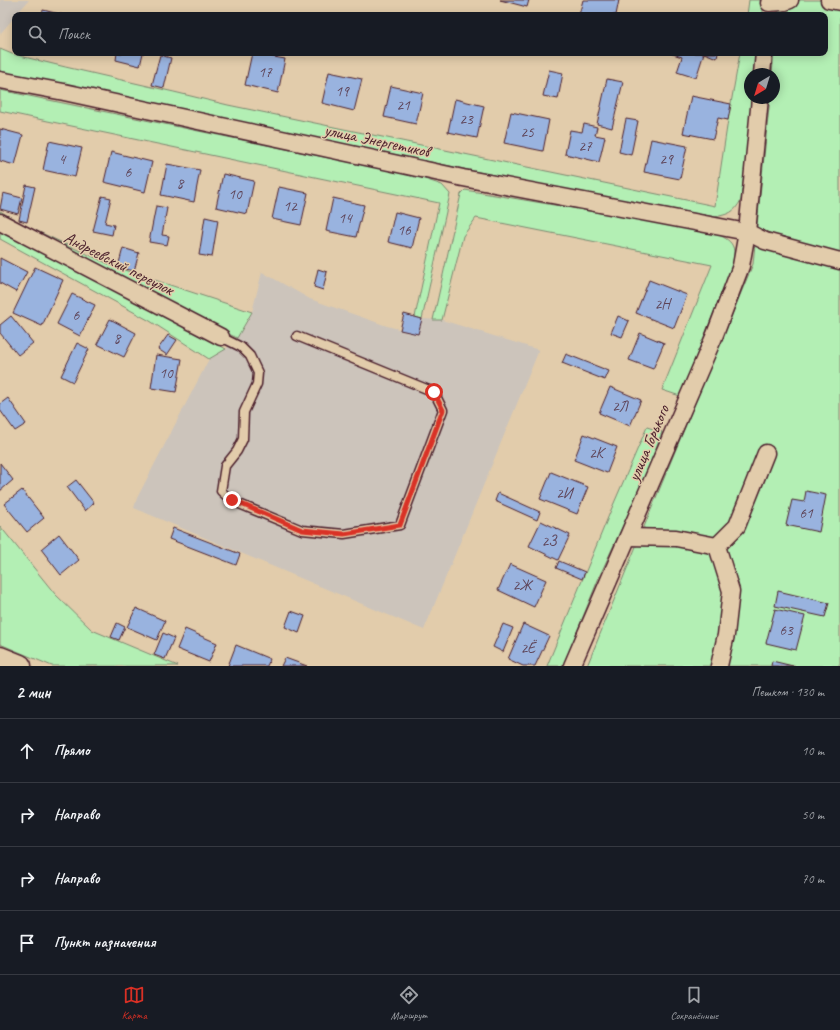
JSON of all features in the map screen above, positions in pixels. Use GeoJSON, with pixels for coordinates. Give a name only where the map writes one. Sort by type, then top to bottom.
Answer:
{"type":"FeatureCollection","features":[{"type":"Feature","properties":{"kind":"street"},"geometry":{"type":"LineString","coordinates":[[829,0],[840,2]]}},
{"type":"Feature","properties":{"kind":"street"},"geometry":{"type":"LineString","coordinates":[[769,6],[787,1]]}},
{"type":"Feature","properties":{"kind":"street"},"geometry":{"type":"LineString","coordinates":[[763,68],[764,56]]}},
{"type":"Feature","properties":{"kind":"street","name":"улица Энергетиков"},"geometry":{"type":"LineString","coordinates":[[0,80],[64,92],[455,176],[748,232],[766,241],[840,260]]}},
{"type":"Feature","properties":{"kind":"street","name":"улица Горького"},"geometry":{"type":"LineString","coordinates":[[572,666],[742,266],[748,232],[759,104]]}},
{"type":"Feature","properties":{"kind":"street","name":"Андреевский переулок"},"geometry":{"type":"LineString","coordinates":[[0,222],[221,337]]}},
{"type":"Feature","properties":{"kind":"street"},"geometry":{"type":"LineString","coordinates":[[717,546],[737,526],[766,453]]}},
{"type":"Feature","properties":{"kind":"street"},"geometry":{"type":"LineString","coordinates":[[628,537],[676,538],[717,546]]}},
{"type":"Feature","properties":{"kind":"street"},"geometry":{"type":"LineString","coordinates":[[717,546],[731,591],[726,635],[719,666]]}},
{"type":"Feature","properties":{"kind":"street"},"geometry":{"type":"LineString","coordinates":[[0,658],[20,666]]}},
{"type":"Feature","properties":{"kind":"lane"},"geometry":{"type":"LineString","coordinates":[[221,337],[241,347],[250,356],[258,373],[257,384],[244,412],[243,439],[237,451],[225,466],[221,490],[232,500],[302,530],[344,534],[400,525],[443,410],[434,392],[297,336]]}},
{"type":"Feature","properties":{"kind":"shaded area"},"geometry":{"type":"Polygon","coordinates":[[[0,0],[29,0],[19,12],[12,12],[12,20],[0,34],[0,0]]]}},
{"type":"Feature","properties":{"kind":"shaded area"},"geometry":{"type":"Polygon","coordinates":[[[262,272],[310,299],[387,326],[418,334],[422,319],[442,320],[539,350],[424,630],[134,508],[137,498],[209,359],[226,349],[237,338],[252,312],[262,272]]]}},
{"type":"Feature","properties":{"kind":"green space"},"geometry":{"type":"Polygon","coordinates":[[[749,0],[763,0],[763,12],[747,12],[749,0]]]}},
{"type":"Feature","properties":{"kind":"green space"},"geometry":{"type":"Polygon","coordinates":[[[780,0],[840,0],[840,666],[587,666],[753,264],[769,104],[780,104],[780,68],[773,68],[774,56],[828,56],[828,12],[778,12],[780,0]]]}},
{"type":"Feature","properties":{"kind":"green space"},"geometry":{"type":"Polygon","coordinates":[[[0,49],[12,54],[12,56],[20,56],[228,105],[715,206],[739,56],[758,56],[757,68],[744,68],[744,104],[752,104],[741,200],[736,208],[731,212],[715,217],[541,185],[0,73],[0,49]]]}},
{"type":"Feature","properties":{"kind":"green space"},"geometry":{"type":"Polygon","coordinates":[[[0,90],[416,176],[442,185],[450,194],[422,319],[415,317],[439,203],[0,111],[0,90]]]}},
{"type":"Feature","properties":{"kind":"green space"},"geometry":{"type":"Polygon","coordinates":[[[465,190],[702,230],[728,240],[733,248],[734,256],[731,270],[680,396],[662,390],[712,265],[476,218],[463,236],[442,320],[433,320],[461,194],[465,190]]]}},
{"type":"Feature","properties":{"kind":"green space"},"geometry":{"type":"Polygon","coordinates":[[[0,211],[24,225],[115,267],[252,312],[237,338],[145,293],[0,217],[0,211]]]}},
{"type":"Feature","properties":{"kind":"green space"},"geometry":{"type":"Polygon","coordinates":[[[0,226],[162,312],[226,349],[209,359],[150,321],[0,239],[0,226]]]}},
{"type":"Feature","properties":{"kind":"green space"},"geometry":{"type":"Polygon","coordinates":[[[647,427],[662,432],[644,480],[600,575],[563,666],[547,666],[611,510],[647,427]]]}},
{"type":"Feature","properties":{"kind":"green space"},"geometry":{"type":"Polygon","coordinates":[[[0,526],[55,594],[92,630],[178,666],[52,666],[0,644],[0,526]]]}},
{"type":"Feature","properties":{"kind":"building"},"geometry":{"type":"Polygon","coordinates":[[[500,0],[529,0],[527,7],[500,0]]]}},
{"type":"Feature","properties":{"kind":"building"},"geometry":{"type":"Polygon","coordinates":[[[583,0],[619,0],[617,12],[580,12],[583,0]]]}},
{"type":"Feature","properties":{"kind":"building"},"geometry":{"type":"Polygon","coordinates":[[[117,56],[142,56],[140,66],[116,60],[117,56]]]}},
{"type":"Feature","properties":{"kind":"building"},"geometry":{"type":"Polygon","coordinates":[[[160,56],[171,58],[164,88],[152,85],[160,56]]]}},
{"type":"Feature","properties":{"kind":"building"},"geometry":{"type":"Polygon","coordinates":[[[251,56],[268,56],[285,59],[278,93],[245,85],[251,56]]]}},
{"type":"Feature","properties":{"kind":"building"},"geometry":{"type":"Polygon","coordinates":[[[679,56],[703,56],[696,78],[677,72],[682,57],[679,56]]]}},
{"type":"Feature","properties":{"kind":"building"},"geometry":{"type":"Polygon","coordinates":[[[549,70],[563,73],[558,99],[543,96],[549,70]]]}},
{"type":"Feature","properties":{"kind":"building"},"geometry":{"type":"Polygon","coordinates":[[[329,72],[362,79],[354,111],[322,103],[329,72]]]}},
{"type":"Feature","properties":{"kind":"building"},"geometry":{"type":"Polygon","coordinates":[[[607,79],[623,82],[612,128],[597,124],[607,79]]]}},
{"type":"Feature","properties":{"kind":"building"},"geometry":{"type":"Polygon","coordinates":[[[391,86],[423,93],[416,124],[384,117],[391,86]]]}},
{"type":"Feature","properties":{"kind":"building"},"geometry":{"type":"Polygon","coordinates":[[[691,96],[731,104],[728,120],[718,118],[713,139],[683,133],[691,96]]]}},
{"type":"Feature","properties":{"kind":"building"},"geometry":{"type":"Polygon","coordinates":[[[455,99],[484,106],[477,138],[448,132],[455,99]]]}},
{"type":"Feature","properties":{"kind":"building"},"geometry":{"type":"Polygon","coordinates":[[[511,112],[549,120],[543,151],[504,143],[511,112]]]}},
{"type":"Feature","properties":{"kind":"building"},"geometry":{"type":"Polygon","coordinates":[[[626,119],[638,121],[631,155],[619,152],[626,119]]]}},
{"type":"Feature","properties":{"kind":"building"},"geometry":{"type":"Polygon","coordinates":[[[584,124],[597,127],[595,135],[605,137],[599,162],[565,154],[570,130],[582,132],[584,124]]]}},
{"type":"Feature","properties":{"kind":"building"},"geometry":{"type":"Polygon","coordinates":[[[0,129],[23,135],[15,165],[0,161],[0,129]]]}},
{"type":"Feature","properties":{"kind":"building"},"geometry":{"type":"Polygon","coordinates":[[[651,139],[687,146],[680,179],[644,172],[651,139]]]}},
{"type":"Feature","properties":{"kind":"building"},"geometry":{"type":"Polygon","coordinates":[[[49,141],[82,148],[75,177],[43,170],[49,141]]]}},
{"type":"Feature","properties":{"kind":"building"},"geometry":{"type":"Polygon","coordinates":[[[111,152],[152,162],[145,192],[104,182],[111,152]]]}},
{"type":"Feature","properties":{"kind":"building"},"geometry":{"type":"Polygon","coordinates":[[[167,164],[200,170],[194,202],[161,195],[167,164]]]}},
{"type":"Feature","properties":{"kind":"building"},"geometry":{"type":"Polygon","coordinates":[[[223,174],[254,181],[247,214],[216,207],[223,174]]]}},
{"type":"Feature","properties":{"kind":"building"},"geometry":{"type":"Polygon","coordinates":[[[26,185],[35,187],[27,222],[19,220],[26,185]]]}},
{"type":"Feature","properties":{"kind":"building"},"geometry":{"type":"Polygon","coordinates":[[[279,187],[308,193],[301,225],[272,219],[279,187]]]}},
{"type":"Feature","properties":{"kind":"building"},"geometry":{"type":"Polygon","coordinates":[[[3,193],[22,198],[18,214],[0,209],[3,193]]]}},
{"type":"Feature","properties":{"kind":"building"},"geometry":{"type":"Polygon","coordinates":[[[102,196],[111,198],[105,223],[114,225],[112,235],[93,231],[102,196]]]}},
{"type":"Feature","properties":{"kind":"building"},"geometry":{"type":"Polygon","coordinates":[[[333,198],[364,205],[356,237],[326,231],[333,198]]]}},
{"type":"Feature","properties":{"kind":"building"},"geometry":{"type":"Polygon","coordinates":[[[156,206],[167,208],[162,235],[169,236],[167,245],[149,242],[156,206]]]}},
{"type":"Feature","properties":{"kind":"building"},"geometry":{"type":"Polygon","coordinates":[[[395,212],[419,218],[412,248],[388,242],[395,212]]]}},
{"type":"Feature","properties":{"kind":"building"},"geometry":{"type":"Polygon","coordinates":[[[205,217],[218,220],[212,257],[199,255],[205,217]]]}},
{"type":"Feature","properties":{"kind":"building"},"geometry":{"type":"Polygon","coordinates":[[[123,248],[139,253],[134,271],[118,267],[123,248]]]}},
{"type":"Feature","properties":{"kind":"building"},"geometry":{"type":"Polygon","coordinates":[[[0,258],[27,272],[16,292],[0,283],[0,258]]]}},
{"type":"Feature","properties":{"kind":"building"},"geometry":{"type":"Polygon","coordinates":[[[35,267],[63,280],[42,326],[13,313],[35,267]]]}},
{"type":"Feature","properties":{"kind":"building"},"geometry":{"type":"Polygon","coordinates":[[[318,269],[327,272],[323,290],[314,287],[318,269]]]}},
{"type":"Feature","properties":{"kind":"building"},"geometry":{"type":"Polygon","coordinates":[[[649,280],[687,295],[674,328],[636,313],[649,280]]]}},
{"type":"Feature","properties":{"kind":"building"},"geometry":{"type":"Polygon","coordinates":[[[72,294],[95,305],[80,336],[57,324],[72,294]]]}},
{"type":"Feature","properties":{"kind":"building"},"geometry":{"type":"Polygon","coordinates":[[[404,314],[422,319],[418,334],[400,330],[404,314]]]}},
{"type":"Feature","properties":{"kind":"building"},"geometry":{"type":"Polygon","coordinates":[[[11,316],[33,343],[18,355],[0,333],[0,325],[11,316]]]}},
{"type":"Feature","properties":{"kind":"building"},"geometry":{"type":"Polygon","coordinates":[[[618,316],[629,321],[622,337],[611,333],[618,316]]]}},
{"type":"Feature","properties":{"kind":"building"},"geometry":{"type":"Polygon","coordinates":[[[110,319],[136,333],[124,357],[97,344],[110,319]]]}},
{"type":"Feature","properties":{"kind":"building"},"geometry":{"type":"Polygon","coordinates":[[[640,333],[664,343],[653,369],[629,360],[640,333]]]}},
{"type":"Feature","properties":{"kind":"building"},"geometry":{"type":"Polygon","coordinates":[[[168,335],[177,340],[167,355],[158,349],[168,335]]]}},
{"type":"Feature","properties":{"kind":"building"},"geometry":{"type":"Polygon","coordinates":[[[77,343],[89,349],[73,382],[61,376],[77,343]]]}},
{"type":"Feature","properties":{"kind":"building"},"geometry":{"type":"Polygon","coordinates":[[[566,354],[609,371],[605,380],[562,363],[566,354]]]}},
{"type":"Feature","properties":{"kind":"building"},"geometry":{"type":"Polygon","coordinates":[[[156,355],[182,359],[176,392],[151,388],[156,355]]]}},
{"type":"Feature","properties":{"kind":"building"},"geometry":{"type":"Polygon","coordinates":[[[610,387],[641,400],[630,426],[599,413],[610,387]]]}},
{"type":"Feature","properties":{"kind":"building"},"geometry":{"type":"Polygon","coordinates":[[[8,398],[26,424],[15,431],[0,410],[0,404],[8,398]]]}},
{"type":"Feature","properties":{"kind":"building"},"geometry":{"type":"Polygon","coordinates":[[[584,434],[617,447],[607,473],[574,460],[584,434]]]}},
{"type":"Feature","properties":{"kind":"building"},"geometry":{"type":"Polygon","coordinates":[[[0,463],[13,480],[0,491],[0,463]]]}},
{"type":"Feature","properties":{"kind":"building"},"geometry":{"type":"Polygon","coordinates":[[[551,472],[588,487],[577,514],[540,499],[551,472]]]}},
{"type":"Feature","properties":{"kind":"building"},"geometry":{"type":"Polygon","coordinates":[[[76,480],[94,503],[85,511],[67,487],[76,480]]]}},
{"type":"Feature","properties":{"kind":"building"},"geometry":{"type":"Polygon","coordinates":[[[22,490],[44,518],[27,532],[4,504],[22,490]]]}},
{"type":"Feature","properties":{"kind":"building"},"geometry":{"type":"Polygon","coordinates":[[[806,491],[826,495],[819,532],[786,525],[792,500],[804,502],[806,491]]]}},
{"type":"Feature","properties":{"kind":"building"},"geometry":{"type":"Polygon","coordinates":[[[498,493],[540,512],[537,520],[495,501],[498,493]]]}},
{"type":"Feature","properties":{"kind":"building"},"geometry":{"type":"Polygon","coordinates":[[[541,521],[570,535],[558,560],[529,546],[541,521]]]}},
{"type":"Feature","properties":{"kind":"building"},"geometry":{"type":"Polygon","coordinates":[[[173,528],[240,554],[236,565],[169,539],[173,528]]]}},
{"type":"Feature","properties":{"kind":"building"},"geometry":{"type":"Polygon","coordinates":[[[59,534],[79,560],[61,575],[41,549],[59,534]]]}},
{"type":"Feature","properties":{"kind":"building"},"geometry":{"type":"Polygon","coordinates":[[[559,561],[585,572],[582,579],[556,568],[559,561]]]}},
{"type":"Feature","properties":{"kind":"building"},"geometry":{"type":"Polygon","coordinates":[[[510,564],[546,580],[534,607],[498,590],[510,564]]]}},
{"type":"Feature","properties":{"kind":"building"},"geometry":{"type":"Polygon","coordinates":[[[778,591],[829,603],[825,617],[775,606],[778,591]]]}},
{"type":"Feature","properties":{"kind":"building"},"geometry":{"type":"Polygon","coordinates":[[[136,608],[165,621],[157,640],[127,627],[136,608]]]}},
{"type":"Feature","properties":{"kind":"building"},"geometry":{"type":"Polygon","coordinates":[[[775,609],[805,616],[796,650],[766,643],[775,609]]]}},
{"type":"Feature","properties":{"kind":"building"},"geometry":{"type":"Polygon","coordinates":[[[291,611],[305,616],[299,633],[285,627],[291,611]]]}},
{"type":"Feature","properties":{"kind":"building"},"geometry":{"type":"Polygon","coordinates":[[[117,623],[125,627],[119,640],[111,637],[117,623]]]}},
{"type":"Feature","properties":{"kind":"building"},"geometry":{"type":"Polygon","coordinates":[[[503,624],[513,628],[503,652],[493,647],[503,624]]]}},
{"type":"Feature","properties":{"kind":"building"},"geometry":{"type":"Polygon","coordinates":[[[523,624],[549,636],[535,666],[523,666],[508,659],[523,624]]]}},
{"type":"Feature","properties":{"kind":"building"},"geometry":{"type":"Polygon","coordinates":[[[185,629],[217,643],[209,662],[177,649],[185,629]]]}},
{"type":"Feature","properties":{"kind":"building"},"geometry":{"type":"Polygon","coordinates":[[[163,633],[174,638],[165,659],[154,655],[163,633]]]}},
{"type":"Feature","properties":{"kind":"building"},"geometry":{"type":"Polygon","coordinates":[[[236,645],[270,659],[267,666],[228,666],[236,645]]]}},
{"type":"Feature","properties":{"kind":"building"},"geometry":{"type":"Polygon","coordinates":[[[285,658],[307,666],[281,666],[285,658]]]}},
{"type":"Feature","properties":{"kind":"building"},"geometry":{"type":"Polygon","coordinates":[[[772,661],[793,666],[771,666],[772,661]]]}},
{"type":"Feature","properties":{"kind":"route"},"geometry":{"type":"LineString","coordinates":[[232,500],[302,530],[344,534],[400,525],[443,410],[434,392]]}}]}
